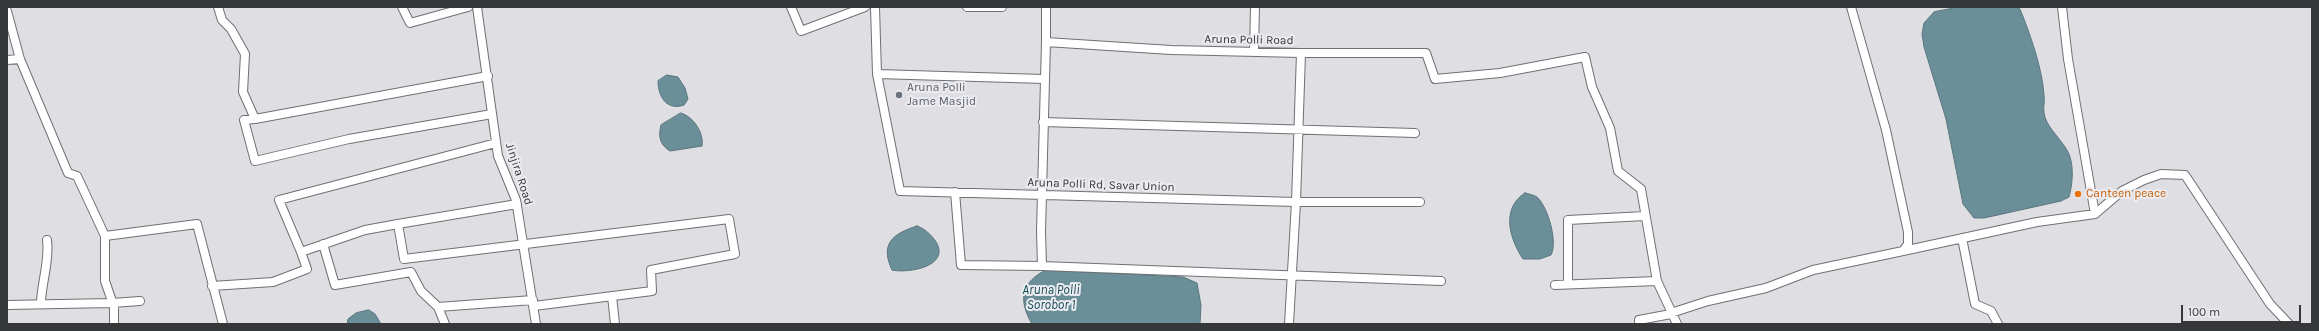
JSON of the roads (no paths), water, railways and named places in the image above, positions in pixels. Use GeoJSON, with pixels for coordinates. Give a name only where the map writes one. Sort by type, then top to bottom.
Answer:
{"type":"FeatureCollection","features":[{"type":"Feature","properties":{"kind":"street"},"geometry":{"type":"LineString","coordinates":[[218,7],[222,20],[231,29],[245,54],[243,92],[255,119]]}},
{"type":"Feature","properties":{"kind":"street"},"geometry":{"type":"LineString","coordinates":[[402,7],[410,23],[468,7]]}},
{"type":"Feature","properties":{"kind":"street","name":"Jinjira Road"},"geometry":{"type":"LineString","coordinates":[[477,7],[488,76],[498,156],[517,204],[536,324]]}},
{"type":"Feature","properties":{"kind":"street"},"geometry":{"type":"LineString","coordinates":[[791,7],[801,31],[865,7]]}},
{"type":"Feature","properties":{"kind":"street"},"geometry":{"type":"LineString","coordinates":[[875,7],[877,74],[1044,79]]}},
{"type":"Feature","properties":{"kind":"street"},"geometry":{"type":"LineString","coordinates":[[967,7],[1002,7]]}},
{"type":"Feature","properties":{"kind":"street"},"geometry":{"type":"LineString","coordinates":[[1042,266],[1043,122],[1046,7]]}},
{"type":"Feature","properties":{"kind":"street"},"geometry":{"type":"LineString","coordinates":[[1254,52],[1255,7]]}},
{"type":"Feature","properties":{"kind":"street"},"geometry":{"type":"LineString","coordinates":[[1851,7],[1886,130],[1908,232],[1908,244],[1903,251]]}},
{"type":"Feature","properties":{"kind":"street"},"geometry":{"type":"LineString","coordinates":[[2062,7],[2068,58],[2095,214]]}},
{"type":"Feature","properties":{"kind":"street"},"geometry":{"type":"LineString","coordinates":[[7,11],[20,59],[68,173],[77,176],[105,236],[105,281],[112,304],[114,324]]}},
{"type":"Feature","properties":{"kind":"street","name":"Aruna Polli Road"},"geometry":{"type":"LineString","coordinates":[[1046,42],[1171,50],[1300,53],[1296,202],[1289,324]]}},
{"type":"Feature","properties":{"kind":"street"},"geometry":{"type":"LineString","coordinates":[[1300,53],[1426,53],[1435,79],[1500,73],[1585,57],[1592,87],[1610,128],[1618,171],[1642,189],[1645,216],[1657,280],[1677,324]]}},
{"type":"Feature","properties":{"kind":"street"},"geometry":{"type":"LineString","coordinates":[[7,60],[20,59]]}},
{"type":"Feature","properties":{"kind":"street","name":"Aruna Polli Rd, Savar Union"},"geometry":{"type":"LineString","coordinates":[[877,74],[900,191],[1296,202],[1420,202]]}},
{"type":"Feature","properties":{"kind":"street"},"geometry":{"type":"LineString","coordinates":[[488,76],[244,120],[255,161],[350,139],[492,114]]}},
{"type":"Feature","properties":{"kind":"street"},"geometry":{"type":"LineString","coordinates":[[1043,122],[1415,132]]}},
{"type":"Feature","properties":{"kind":"street"},"geometry":{"type":"LineString","coordinates":[[212,286],[273,282],[306,269],[301,252],[279,200],[496,143]]}},
{"type":"Feature","properties":{"kind":"street"},"geometry":{"type":"LineString","coordinates":[[1639,324],[1639,320],[1671,313],[1708,301],[1766,288],[1813,270],[2037,222],[2095,214],[2122,191],[2144,180],[2162,174],[2185,175],[2270,304],[2289,324]]}},
{"type":"Feature","properties":{"kind":"street"},"geometry":{"type":"LineString","coordinates":[[955,192],[961,264],[1291,277],[1441,281]]}},
{"type":"Feature","properties":{"kind":"street"},"geometry":{"type":"LineString","coordinates":[[301,252],[365,230],[517,204]]}},
{"type":"Feature","properties":{"kind":"street"},"geometry":{"type":"LineString","coordinates":[[1568,284],[1568,220],[1645,216]]}},
{"type":"Feature","properties":{"kind":"street"},"geometry":{"type":"LineString","coordinates":[[398,224],[404,259],[729,219],[735,254],[651,270],[652,291],[533,303],[438,307]]}},
{"type":"Feature","properties":{"kind":"street"},"geometry":{"type":"LineString","coordinates":[[105,236],[197,224],[223,324]]}},
{"type":"Feature","properties":{"kind":"street"},"geometry":{"type":"LineString","coordinates":[[1962,238],[1975,304],[1991,311],[1998,324]]}},
{"type":"Feature","properties":{"kind":"street"},"geometry":{"type":"LineString","coordinates":[[41,304],[41,287],[48,248],[47,240]]}},
{"type":"Feature","properties":{"kind":"street"},"geometry":{"type":"LineString","coordinates":[[323,244],[334,285],[411,272],[422,291],[438,307],[445,324]]}},
{"type":"Feature","properties":{"kind":"street"},"geometry":{"type":"LineString","coordinates":[[1555,285],[1657,280]]}},
{"type":"Feature","properties":{"kind":"street"},"geometry":{"type":"LineString","coordinates":[[612,296],[615,324]]}},
{"type":"Feature","properties":{"kind":"street"},"geometry":{"type":"LineString","coordinates":[[7,306],[41,304],[112,304],[140,301]]}},
{"type":"Feature","properties":{"kind":"water"},"geometry":{"type":"Polygon","coordinates":[[[1959,7],[2015,7],[2020,9],[2041,73],[2045,118],[2068,152],[2072,165],[2072,178],[2069,197],[2061,201],[1984,218],[1974,218],[1963,204],[1946,119],[1924,47],[1922,34],[1924,23],[1934,12],[1959,7]]]}},
{"type":"Feature","properties":{"kind":"water"},"geometry":{"type":"Polygon","coordinates":[[[667,75],[678,77],[685,88],[688,99],[684,105],[673,106],[668,104],[662,97],[658,87],[658,81],[667,75]]]}},
{"type":"Feature","properties":{"kind":"water"},"geometry":{"type":"Polygon","coordinates":[[[681,113],[690,118],[697,126],[700,131],[702,146],[670,151],[662,143],[660,137],[661,125],[681,113]]]}},
{"type":"Feature","properties":{"kind":"water"},"geometry":{"type":"Polygon","coordinates":[[[1525,193],[1537,197],[1545,208],[1551,225],[1553,234],[1553,249],[1551,255],[1540,259],[1523,259],[1511,233],[1510,215],[1517,199],[1525,193]]]}},
{"type":"Feature","properties":{"kind":"water"},"geometry":{"type":"Polygon","coordinates":[[[917,226],[927,231],[934,239],[939,248],[938,255],[934,261],[927,266],[918,269],[900,271],[892,270],[887,253],[891,241],[901,233],[917,226]]]}},
{"type":"Feature","properties":{"kind":"water","name":"Aruna Polli Sorobor 1"},"geometry":{"type":"Polygon","coordinates":[[[1046,270],[1183,277],[1197,283],[1201,305],[1200,324],[1032,324],[1025,307],[1024,292],[1031,280],[1046,270]]]}},
{"type":"Feature","properties":{"kind":"water"},"geometry":{"type":"Polygon","coordinates":[[[369,310],[375,314],[381,324],[347,324],[348,319],[356,313],[369,310]]]}},
{"type":"Feature","properties":{"kind":"place","name":"Aruna Polli Jame Masjid"},"geometry":{"type":"Point","coordinates":[899,95]}},
{"type":"Feature","properties":{"kind":"place","name":"Canteen peace"},"geometry":{"type":"Point","coordinates":[2078,194]}}]}
